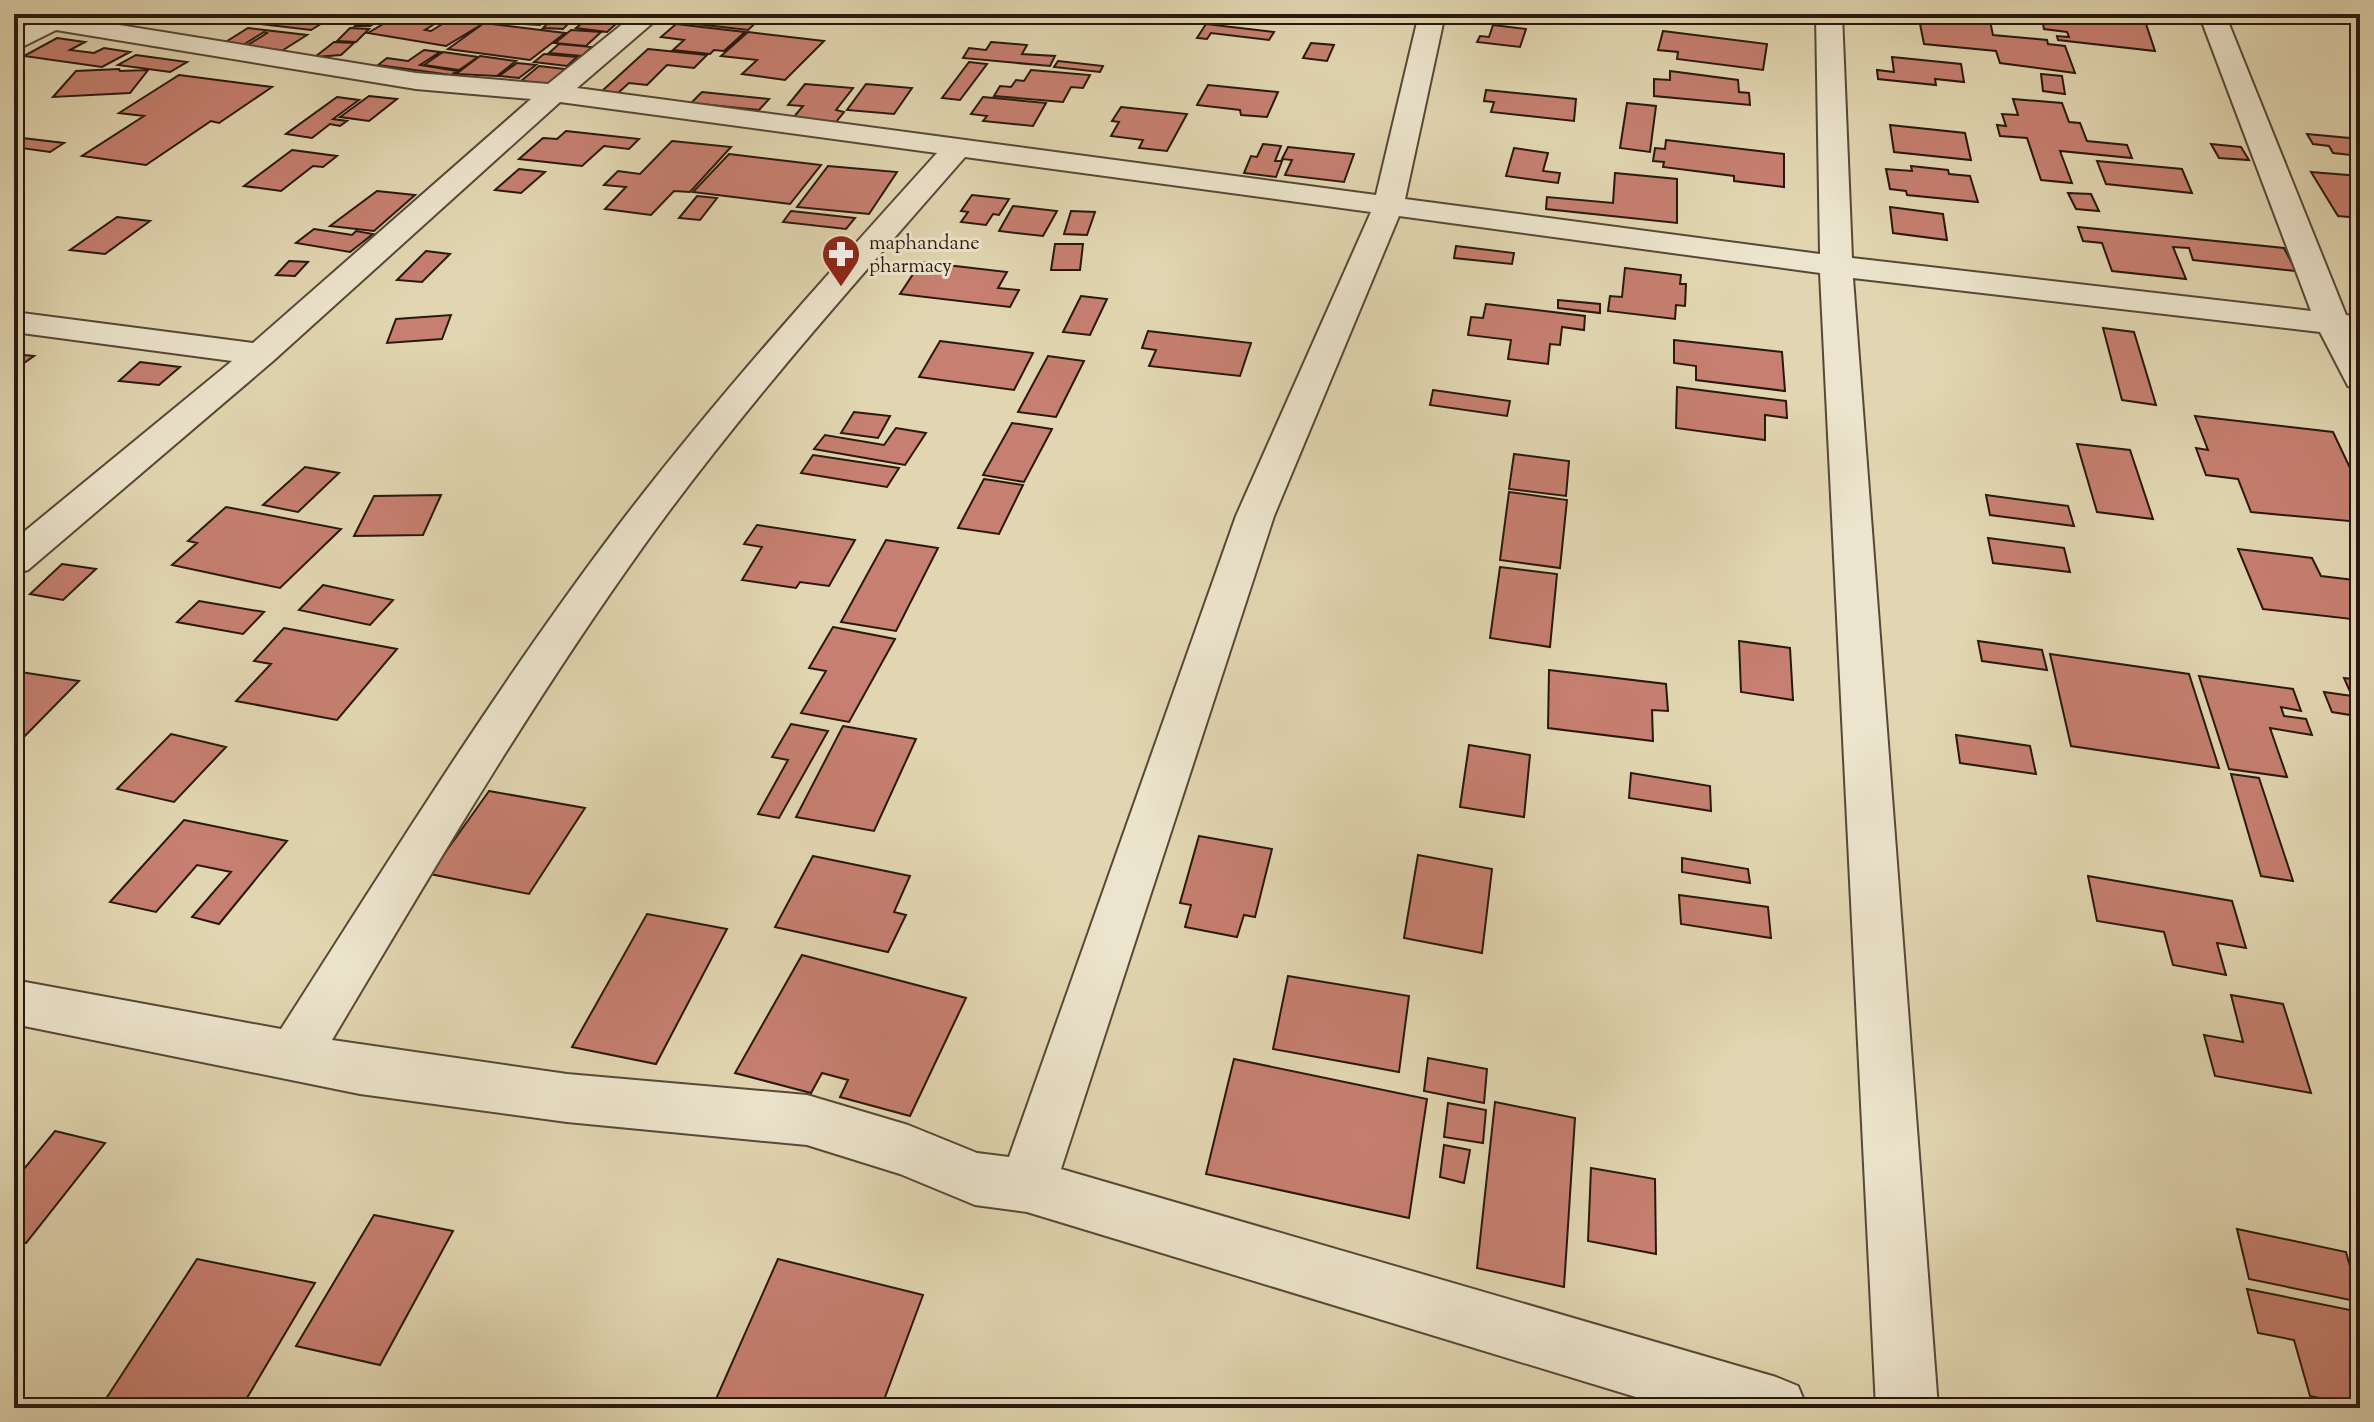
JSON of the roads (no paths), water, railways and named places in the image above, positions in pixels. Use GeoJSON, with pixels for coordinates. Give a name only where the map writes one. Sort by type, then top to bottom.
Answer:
{"type":"FeatureCollection","features":[{"type":"Feature","properties":{"kind":"street"},"geometry":{"type":"LineString","coordinates":[[14,561],[261,354],[554,93],[650,14]]}},
{"type":"Feature","properties":{"kind":"street"},"geometry":{"type":"LineString","coordinates":[[1829,14],[1836,266],[1907,1408]]}},
{"type":"Feature","properties":{"kind":"street"},"geometry":{"type":"LineString","coordinates":[[2212,14],[2347,326],[2360,379]]}},
{"type":"Feature","properties":{"kind":"street"},"geometry":{"type":"LineString","coordinates":[[1027,1186],[1255,516],[1389,205],[1423,15]]}},
{"type":"Feature","properties":{"kind":"street"},"geometry":{"type":"LineString","coordinates":[[14,43],[59,18],[416,81],[554,93],[1836,266],[2347,326]]}},
{"type":"Feature","properties":{"kind":"street"},"geometry":{"type":"LineString","coordinates":[[294,1055],[508,710],[603,575],[685,464],[957,148]]}},
{"type":"Feature","properties":{"kind":"street"},"geometry":{"type":"LineString","coordinates":[[14,322],[261,354]]}},
{"type":"Feature","properties":{"kind":"street"},"geometry":{"type":"LineString","coordinates":[[14,1002],[360,1070],[567,1098],[807,1120],[908,1151],[975,1179],[1027,1186],[1776,1408]]}},
{"type":"Feature","properties":{"kind":"place","name":"maphandane pharmacy"},"geometry":{"type":"Point","coordinates":[841,288]}}]}
